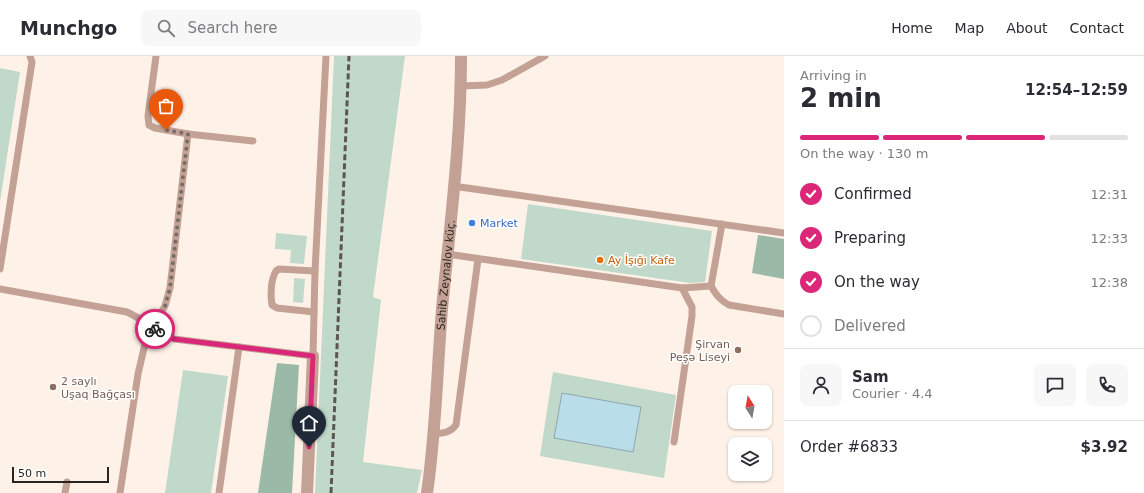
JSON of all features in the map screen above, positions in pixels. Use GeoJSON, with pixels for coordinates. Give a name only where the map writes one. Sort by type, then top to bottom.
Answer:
{"type":"FeatureCollection","features":[{"type":"Feature","properties":{"kind":"street","name":"Sahib Zeynalov küç."},"geometry":{"type":"LineString","coordinates":[[427,493],[434,434],[461,86],[461,56]]}},
{"type":"Feature","properties":{"kind":"street"},"geometry":{"type":"LineString","coordinates":[[307,493],[313,356]]}},
{"type":"Feature","properties":{"kind":"lane"},"geometry":{"type":"LineString","coordinates":[[0,270],[32,62],[30,56]]}},
{"type":"Feature","properties":{"kind":"lane"},"geometry":{"type":"LineString","coordinates":[[156,56],[148,116],[149,125],[155,128],[188,134],[253,141]]}},
{"type":"Feature","properties":{"kind":"lane"},"geometry":{"type":"LineString","coordinates":[[0,289],[127,312],[139,318],[161,334],[174,339],[313,356],[315,271],[326,56]]}},
{"type":"Feature","properties":{"kind":"lane"},"geometry":{"type":"LineString","coordinates":[[461,86],[487,85],[502,80],[545,56]]}},
{"type":"Feature","properties":{"kind":"lane"},"geometry":{"type":"LineString","coordinates":[[120,493],[138,374],[152,327],[165,306],[170,288],[188,134]]}},
{"type":"Feature","properties":{"kind":"lane"},"geometry":{"type":"LineString","coordinates":[[453,186],[784,233]]}},
{"type":"Feature","properties":{"kind":"lane"},"geometry":{"type":"LineString","coordinates":[[722,224],[711,286],[722,301],[729,305],[784,314]]}},
{"type":"Feature","properties":{"kind":"lane"},"geometry":{"type":"LineString","coordinates":[[447,254],[682,288],[711,286]]}},
{"type":"Feature","properties":{"kind":"lane"},"geometry":{"type":"LineString","coordinates":[[434,434],[448,433],[456,425],[478,259]]}},
{"type":"Feature","properties":{"kind":"lane"},"geometry":{"type":"LineString","coordinates":[[314,312],[277,308],[272,305],[271,300],[273,275],[276,270],[315,271]]}},
{"type":"Feature","properties":{"kind":"lane"},"geometry":{"type":"LineString","coordinates":[[674,442],[692,316],[692,307],[682,288]]}},
{"type":"Feature","properties":{"kind":"lane"},"geometry":{"type":"LineString","coordinates":[[219,493],[239,347]]}},
{"type":"Feature","properties":{"kind":"lane"},"geometry":{"type":"LineString","coordinates":[[65,493],[67,482]]}},
{"type":"Feature","properties":{"kind":"green space"},"geometry":{"type":"Polygon","coordinates":[[[334,56],[405,56],[373,297],[381,300],[363,462],[422,470],[417,493],[315,493],[334,56]]]}},
{"type":"Feature","properties":{"kind":"green space"},"geometry":{"type":"Polygon","coordinates":[[[0,68],[20,72],[0,202],[0,68]]]}},
{"type":"Feature","properties":{"kind":"green space"},"geometry":{"type":"Polygon","coordinates":[[[528,204],[712,231],[705,282],[690,283],[521,259],[528,204]]]}},
{"type":"Feature","properties":{"kind":"green space"},"geometry":{"type":"Polygon","coordinates":[[[276,233],[307,236],[304,264],[290,263],[291,250],[275,249],[276,233]]]}},
{"type":"Feature","properties":{"kind":"green space"},"geometry":{"type":"Polygon","coordinates":[[[758,235],[784,239],[784,279],[752,273],[758,235]]]}},
{"type":"Feature","properties":{"kind":"green space"},"geometry":{"type":"Polygon","coordinates":[[[294,278],[305,279],[303,303],[293,302],[294,278]]]}},
{"type":"Feature","properties":{"kind":"green space"},"geometry":{"type":"Polygon","coordinates":[[[277,363],[299,365],[292,493],[258,493],[277,363]]]}},
{"type":"Feature","properties":{"kind":"green space"},"geometry":{"type":"Polygon","coordinates":[[[183,370],[228,376],[211,493],[165,493],[183,370]]]}},
{"type":"Feature","properties":{"kind":"green space"},"geometry":{"type":"Polygon","coordinates":[[[553,372],[676,395],[664,478],[540,456],[553,372]]]}},
{"type":"Feature","properties":{"kind":"water"},"geometry":{"type":"Polygon","coordinates":[[[562,393],[641,407],[633,452],[554,438],[562,393]]]}},
{"type":"Feature","properties":{"kind":"railway"},"geometry":{"type":"LineString","coordinates":[[331,493],[349,56]]}},
{"type":"Feature","properties":{"kind":"way so far"},"geometry":{"type":"LineString","coordinates":[[155,329],[152,327],[165,306],[170,288],[188,134],[166,130]]}},
{"type":"Feature","properties":{"kind":"place","name":"Market"},"geometry":{"type":"Point","coordinates":[472,223]}},
{"type":"Feature","properties":{"kind":"place","name":"Ay İşığı Kafe"},"geometry":{"type":"Point","coordinates":[600,260]}},
{"type":"Feature","properties":{"kind":"place","name":"Şirvan Peşə Liseyi"},"geometry":{"type":"Point","coordinates":[738,350]}},
{"type":"Feature","properties":{"kind":"place","name":"2 saylı Uşaq Bağçası"},"geometry":{"type":"Point","coordinates":[53,387]}},
{"type":"Feature","properties":{"kind":"route"},"geometry":{"type":"LineString","coordinates":[[155,329],[161,334],[174,339],[313,356],[309,447]]}}]}
